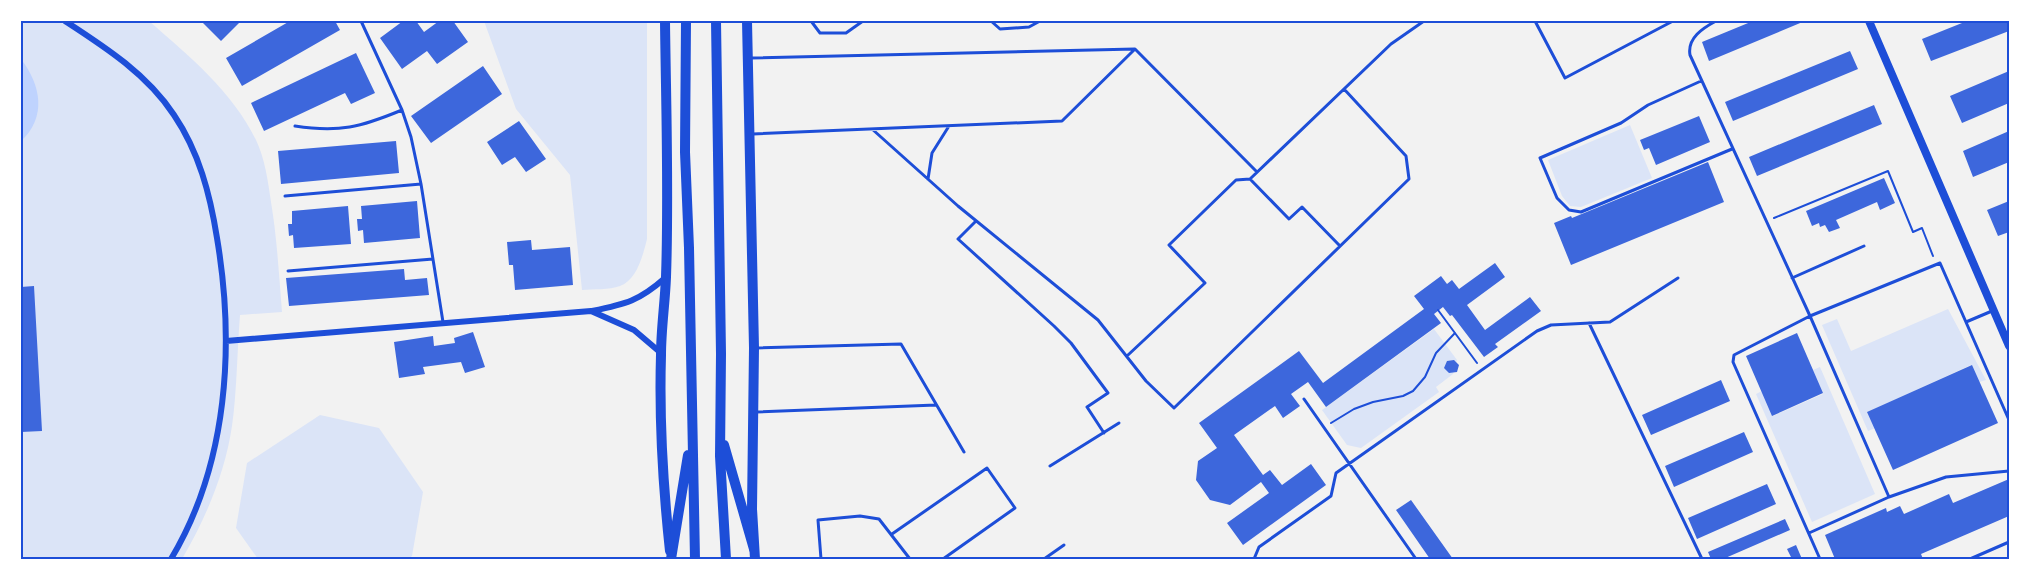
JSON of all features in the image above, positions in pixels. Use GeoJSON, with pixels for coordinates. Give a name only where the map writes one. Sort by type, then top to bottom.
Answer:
{"type":"FeatureCollection","features":[{"type":"Feature","properties":{"kind":"main road"},"geometry":{"type":"LineString","coordinates":[[666,21],[666,278],[661,354],[663,484],[671,559]]}},
{"type":"Feature","properties":{"kind":"main road"},"geometry":{"type":"LineString","coordinates":[[686,21],[685,152],[696,559]]}},
{"type":"Feature","properties":{"kind":"main road"},"geometry":{"type":"LineString","coordinates":[[716,21],[720,430],[726,559]]}},
{"type":"Feature","properties":{"kind":"main road"},"geometry":{"type":"LineString","coordinates":[[747,21],[754,348],[752,509],[754,554]]}},
{"type":"Feature","properties":{"kind":"main road"},"geometry":{"type":"LineString","coordinates":[[671,559],[692,428]]}},
{"type":"Feature","properties":{"kind":"main road"},"geometry":{"type":"LineString","coordinates":[[720,430],[754,554]]}},
{"type":"Feature","properties":{"kind":"street"},"geometry":{"type":"LineString","coordinates":[[65,21],[106,49],[149,83],[175,116],[185,134],[205,179],[211,201],[221,264],[226,341],[222,401],[216,440],[195,512],[171,559]]}},
{"type":"Feature","properties":{"kind":"street"},"geometry":{"type":"LineString","coordinates":[[1869,21],[2009,346]]}},
{"type":"Feature","properties":{"kind":"street"},"geometry":{"type":"LineString","coordinates":[[226,341],[591,311],[627,304],[644,295],[666,278]]}},
{"type":"Feature","properties":{"kind":"street"},"geometry":{"type":"LineString","coordinates":[[591,311],[634,330],[661,354]]}},
{"type":"Feature","properties":{"kind":"lane"},"geometry":{"type":"LineString","coordinates":[[361,21],[402,110],[411,137],[421,184],[443,323]]}},
{"type":"Feature","properties":{"kind":"lane"},"geometry":{"type":"LineString","coordinates":[[811,21],[820,33],[846,33],[863,21]]}},
{"type":"Feature","properties":{"kind":"lane"},"geometry":{"type":"LineString","coordinates":[[991,21],[1000,29],[1029,27],[1040,21]]}},
{"type":"Feature","properties":{"kind":"lane"},"geometry":{"type":"LineString","coordinates":[[1535,21],[1565,78],[1673,21]]}},
{"type":"Feature","properties":{"kind":"lane"},"geometry":{"type":"LineString","coordinates":[[1716,21],[1700,31],[1690,45],[1690,55],[1810,316],[1889,497]]}},
{"type":"Feature","properties":{"kind":"lane"},"geometry":{"type":"LineString","coordinates":[[1128,356],[1204,283],[1168,245],[1236,180],[1250,179],[1391,44],[1422,22]]}},
{"type":"Feature","properties":{"kind":"lane"},"geometry":{"type":"LineString","coordinates":[[750,134],[1062,121],[1136,49]]}},
{"type":"Feature","properties":{"kind":"lane"},"geometry":{"type":"LineString","coordinates":[[748,58],[1136,49],[1257,172]]}},
{"type":"Feature","properties":{"kind":"lane"},"geometry":{"type":"LineString","coordinates":[[1701,81],[1653,102],[1621,123],[1540,158],[1557,198],[1569,210],[1581,212],[1732,149]]}},
{"type":"Feature","properties":{"kind":"lane"},"geometry":{"type":"LineString","coordinates":[[872,129],[976,221],[1098,320],[1146,381],[1174,408],[1410,178],[1406,156],[1344,89]]}},
{"type":"Feature","properties":{"kind":"lane"},"geometry":{"type":"LineString","coordinates":[[295,126],[350,128],[402,110]]}},
{"type":"Feature","properties":{"kind":"lane"},"geometry":{"type":"LineString","coordinates":[[928,179],[932,153],[949,126]]}},
{"type":"Feature","properties":{"kind":"lane"},"geometry":{"type":"LineString","coordinates":[[1250,179],[1289,219],[1302,207],[1340,246]]}},
{"type":"Feature","properties":{"kind":"lane"},"geometry":{"type":"LineString","coordinates":[[285,196],[421,184]]}},
{"type":"Feature","properties":{"kind":"lane"},"geometry":{"type":"LineString","coordinates":[[976,221],[958,239],[1054,326],[1087,363],[1108,393],[1087,407],[1104,433]]}},
{"type":"Feature","properties":{"kind":"lane"},"geometry":{"type":"LineString","coordinates":[[1792,278],[1864,246]]}},
{"type":"Feature","properties":{"kind":"lane"},"geometry":{"type":"LineString","coordinates":[[288,271],[433,259]]}},
{"type":"Feature","properties":{"kind":"lane"},"geometry":{"type":"LineString","coordinates":[[1820,559],[1732,358],[1736,354],[1810,316],[1940,263],[2009,420]]}},
{"type":"Feature","properties":{"kind":"lane"},"geometry":{"type":"LineString","coordinates":[[1254,559],[1259,547],[1331,496],[1336,473],[1547,326],[1610,322],[1678,278]]}},
{"type":"Feature","properties":{"kind":"lane"},"geometry":{"type":"LineString","coordinates":[[1966,322],[1993,310]]}},
{"type":"Feature","properties":{"kind":"lane"},"geometry":{"type":"LineString","coordinates":[[1589,323],[1702,559]]}},
{"type":"Feature","properties":{"kind":"lane"},"geometry":{"type":"LineString","coordinates":[[754,348],[901,344],[964,452]]}},
{"type":"Feature","properties":{"kind":"lane"},"geometry":{"type":"LineString","coordinates":[[1304,399],[1416,559]]}},
{"type":"Feature","properties":{"kind":"lane"},"geometry":{"type":"LineString","coordinates":[[753,412],[936,405]]}},
{"type":"Feature","properties":{"kind":"lane"},"geometry":{"type":"LineString","coordinates":[[1050,466],[1119,423]]}},
{"type":"Feature","properties":{"kind":"lane"},"geometry":{"type":"LineString","coordinates":[[892,534],[987,468],[1015,508],[943,559]]}},
{"type":"Feature","properties":{"kind":"lane"},"geometry":{"type":"LineString","coordinates":[[1809,533],[1889,497],[1946,477],[2009,471]]}},
{"type":"Feature","properties":{"kind":"lane"},"geometry":{"type":"LineString","coordinates":[[821,559],[818,520],[872,517],[879,519],[910,559]]}},
{"type":"Feature","properties":{"kind":"lane"},"geometry":{"type":"LineString","coordinates":[[1970,559],[2009,542]]}},
{"type":"Feature","properties":{"kind":"lane"},"geometry":{"type":"LineString","coordinates":[[1044,559],[1064,545]]}},
{"type":"Feature","properties":{"kind":"path"},"geometry":{"type":"LineString","coordinates":[[1766,222],[1888,171],[1913,232],[1922,228],[1936,264]]}},
{"type":"Feature","properties":{"kind":"path"},"geometry":{"type":"LineString","coordinates":[[1438,310],[1482,370]]}},
{"type":"Feature","properties":{"kind":"path"},"geometry":{"type":"LineString","coordinates":[[1324,428],[1354,409],[1372,402],[1403,396],[1413,391],[1425,377],[1436,353],[1455,333]]}},
{"type":"Feature","properties":{"kind":"shaded area"},"geometry":{"type":"Polygon","coordinates":[[[21,21],[149,21],[194,61],[222,90],[246,122],[262,155],[273,216],[282,312],[240,315],[235,399],[225,461],[199,528],[182,559],[21,559],[21,21]]]}},
{"type":"Feature","properties":{"kind":"shaded area"},"geometry":{"type":"Polygon","coordinates":[[[484,21],[647,21],[647,239],[635,273],[626,283],[611,288],[582,290],[570,175],[516,109],[484,21]]]}},
{"type":"Feature","properties":{"kind":"shaded area"},"geometry":{"type":"Polygon","coordinates":[[[1630,125],[1652,178],[1581,207],[1570,206],[1562,196],[1548,160],[1630,125]]]}},
{"type":"Feature","properties":{"kind":"shaded area"},"geometry":{"type":"Polygon","coordinates":[[[1948,309],[1986,380],[1979,382],[1971,365],[1868,412],[1875,428],[1868,431],[1822,325],[1837,319],[1851,351],[1948,309]]]}},
{"type":"Feature","properties":{"kind":"shaded area"},"geometry":{"type":"Polygon","coordinates":[[[1434,329],[1457,360],[1453,374],[1436,387],[1439,392],[1361,448],[1347,445],[1322,410],[1434,329]]]}},
{"type":"Feature","properties":{"kind":"shaded area"},"geometry":{"type":"Polygon","coordinates":[[[1820,367],[1875,494],[1812,522],[1756,394],[1762,391],[1773,416],[1823,394],[1813,370],[1820,367]]]}},
{"type":"Feature","properties":{"kind":"shaded area"},"geometry":{"type":"Polygon","coordinates":[[[320,415],[379,428],[423,492],[412,556],[408,559],[258,559],[236,528],[247,463],[320,415]]]}},
{"type":"Feature","properties":{"kind":"water"},"geometry":{"type":"Polygon","coordinates":[[[21,59],[37,90],[38,111],[35,122],[21,141],[21,59]]]}},
{"type":"Feature","properties":{"kind":"building"},"geometry":{"type":"Polygon","coordinates":[[[201,21],[241,21],[221,41],[201,21]]]}},
{"type":"Feature","properties":{"kind":"building"},"geometry":{"type":"Polygon","coordinates":[[[290,21],[335,21],[340,30],[242,86],[226,58],[290,21]]]}},
{"type":"Feature","properties":{"kind":"building"},"geometry":{"type":"Polygon","coordinates":[[[403,21],[416,21],[424,32],[439,21],[453,21],[468,42],[437,64],[427,51],[402,69],[380,38],[403,21]]]}},
{"type":"Feature","properties":{"kind":"building"},"geometry":{"type":"Polygon","coordinates":[[[1753,21],[1805,21],[1709,61],[1702,42],[1753,21]]]}},
{"type":"Feature","properties":{"kind":"building"},"geometry":{"type":"Polygon","coordinates":[[[1967,21],[2009,21],[2009,31],[1931,61],[1922,39],[1967,21]]]}},
{"type":"Feature","properties":{"kind":"building"},"geometry":{"type":"Polygon","coordinates":[[[1850,51],[1858,69],[1733,121],[1725,102],[1850,51]]]}},
{"type":"Feature","properties":{"kind":"building"},"geometry":{"type":"Polygon","coordinates":[[[356,53],[375,93],[351,104],[345,93],[264,131],[251,103],[356,53]]]}},
{"type":"Feature","properties":{"kind":"building"},"geometry":{"type":"Polygon","coordinates":[[[483,66],[502,94],[431,143],[411,116],[483,66]]]}},
{"type":"Feature","properties":{"kind":"building"},"geometry":{"type":"Polygon","coordinates":[[[2009,71],[2009,103],[1962,123],[1950,96],[2009,71]]]}},
{"type":"Feature","properties":{"kind":"building"},"geometry":{"type":"Polygon","coordinates":[[[1874,105],[1882,124],[1757,176],[1749,157],[1874,105]]]}},
{"type":"Feature","properties":{"kind":"building"},"geometry":{"type":"Polygon","coordinates":[[[1699,116],[1710,142],[1656,165],[1649,148],[1644,150],[1640,140],[1699,116]]]}},
{"type":"Feature","properties":{"kind":"building"},"geometry":{"type":"Polygon","coordinates":[[[519,121],[546,159],[526,172],[515,157],[502,165],[487,142],[519,121]]]}},
{"type":"Feature","properties":{"kind":"building"},"geometry":{"type":"Polygon","coordinates":[[[2009,131],[2009,162],[1973,177],[1963,151],[2009,131]]]}},
{"type":"Feature","properties":{"kind":"building"},"geometry":{"type":"Polygon","coordinates":[[[396,141],[399,173],[281,184],[278,151],[396,141]]]}},
{"type":"Feature","properties":{"kind":"building"},"geometry":{"type":"Polygon","coordinates":[[[1708,162],[1724,202],[1571,265],[1554,223],[1571,216],[1572,218],[1708,162]]]}},
{"type":"Feature","properties":{"kind":"building"},"geometry":{"type":"Polygon","coordinates":[[[1884,178],[1895,203],[1880,210],[1877,202],[1836,220],[1840,228],[1829,232],[1825,225],[1820,227],[1819,223],[1812,226],[1806,211],[1884,178]]]}},
{"type":"Feature","properties":{"kind":"building"},"geometry":{"type":"Polygon","coordinates":[[[417,201],[420,238],[364,243],[363,230],[358,231],[357,219],[362,219],[361,206],[417,201]]]}},
{"type":"Feature","properties":{"kind":"building"},"geometry":{"type":"Polygon","coordinates":[[[2009,201],[2009,232],[1998,236],[1987,210],[2009,201]]]}},
{"type":"Feature","properties":{"kind":"building"},"geometry":{"type":"Polygon","coordinates":[[[348,206],[351,244],[294,248],[293,235],[289,236],[288,224],[292,224],[292,211],[348,206]]]}},
{"type":"Feature","properties":{"kind":"building"},"geometry":{"type":"Polygon","coordinates":[[[531,240],[532,250],[570,247],[573,285],[515,290],[513,265],[509,265],[507,242],[531,240]]]}},
{"type":"Feature","properties":{"kind":"building"},"geometry":{"type":"Polygon","coordinates":[[[1495,263],[1505,277],[1467,305],[1485,330],[1530,297],[1541,311],[1495,344],[1498,347],[1484,357],[1452,315],[1450,316],[1443,307],[1434,314],[1441,323],[1326,407],[1308,382],[1291,394],[1300,406],[1283,418],[1275,406],[1234,435],[1263,475],[1270,470],[1282,485],[1311,464],[1326,485],[1243,545],[1227,523],[1269,493],[1261,482],[1230,505],[1210,500],[1196,480],[1198,461],[1217,448],[1199,423],[1299,351],[1323,383],[1424,309],[1414,296],[1441,276],[1447,284],[1452,280],[1459,289],[1495,263]]]}},
{"type":"Feature","properties":{"kind":"building"},"geometry":{"type":"Polygon","coordinates":[[[404,269],[405,280],[427,278],[429,295],[289,306],[286,278],[404,269]]]}},
{"type":"Feature","properties":{"kind":"building"},"geometry":{"type":"Polygon","coordinates":[[[34,286],[42,431],[21,432],[21,287],[34,286]]]}},
{"type":"Feature","properties":{"kind":"building"},"geometry":{"type":"Polygon","coordinates":[[[473,332],[485,367],[465,373],[461,362],[423,367],[425,374],[399,378],[394,342],[433,336],[434,346],[455,343],[454,338],[473,332]]]}},
{"type":"Feature","properties":{"kind":"building"},"geometry":{"type":"Polygon","coordinates":[[[1797,333],[1823,393],[1772,416],[1746,356],[1797,333]]]}},
{"type":"Feature","properties":{"kind":"building"},"geometry":{"type":"Polygon","coordinates":[[[1454,360],[1459,365],[1457,372],[1449,373],[1444,368],[1447,361],[1454,360]]]}},
{"type":"Feature","properties":{"kind":"building"},"geometry":{"type":"Polygon","coordinates":[[[1972,365],[1998,423],[1893,470],[1867,412],[1972,365]]]}},
{"type":"Feature","properties":{"kind":"building"},"geometry":{"type":"Polygon","coordinates":[[[1721,380],[1730,401],[1651,435],[1642,415],[1721,380]]]}},
{"type":"Feature","properties":{"kind":"building"},"geometry":{"type":"Polygon","coordinates":[[[1744,432],[1753,452],[1674,487],[1665,466],[1744,432]]]}},
{"type":"Feature","properties":{"kind":"building"},"geometry":{"type":"Polygon","coordinates":[[[2009,479],[2009,516],[1921,554],[1923,559],[1835,559],[1825,535],[1886,508],[1887,512],[1900,506],[1904,514],[1949,494],[1953,503],[2009,479]]]}},
{"type":"Feature","properties":{"kind":"building"},"geometry":{"type":"Polygon","coordinates":[[[1767,484],[1776,504],[1697,539],[1688,518],[1767,484]]]}},
{"type":"Feature","properties":{"kind":"building"},"geometry":{"type":"Polygon","coordinates":[[[1411,500],[1453,559],[1430,559],[1396,510],[1411,500]]]}},
{"type":"Feature","properties":{"kind":"building"},"geometry":{"type":"Polygon","coordinates":[[[1785,519],[1790,530],[1723,559],[1711,559],[1708,552],[1785,519]]]}},
{"type":"Feature","properties":{"kind":"building"},"geometry":{"type":"Polygon","coordinates":[[[1796,545],[1802,559],[1792,559],[1787,549],[1796,545]]]}}]}
